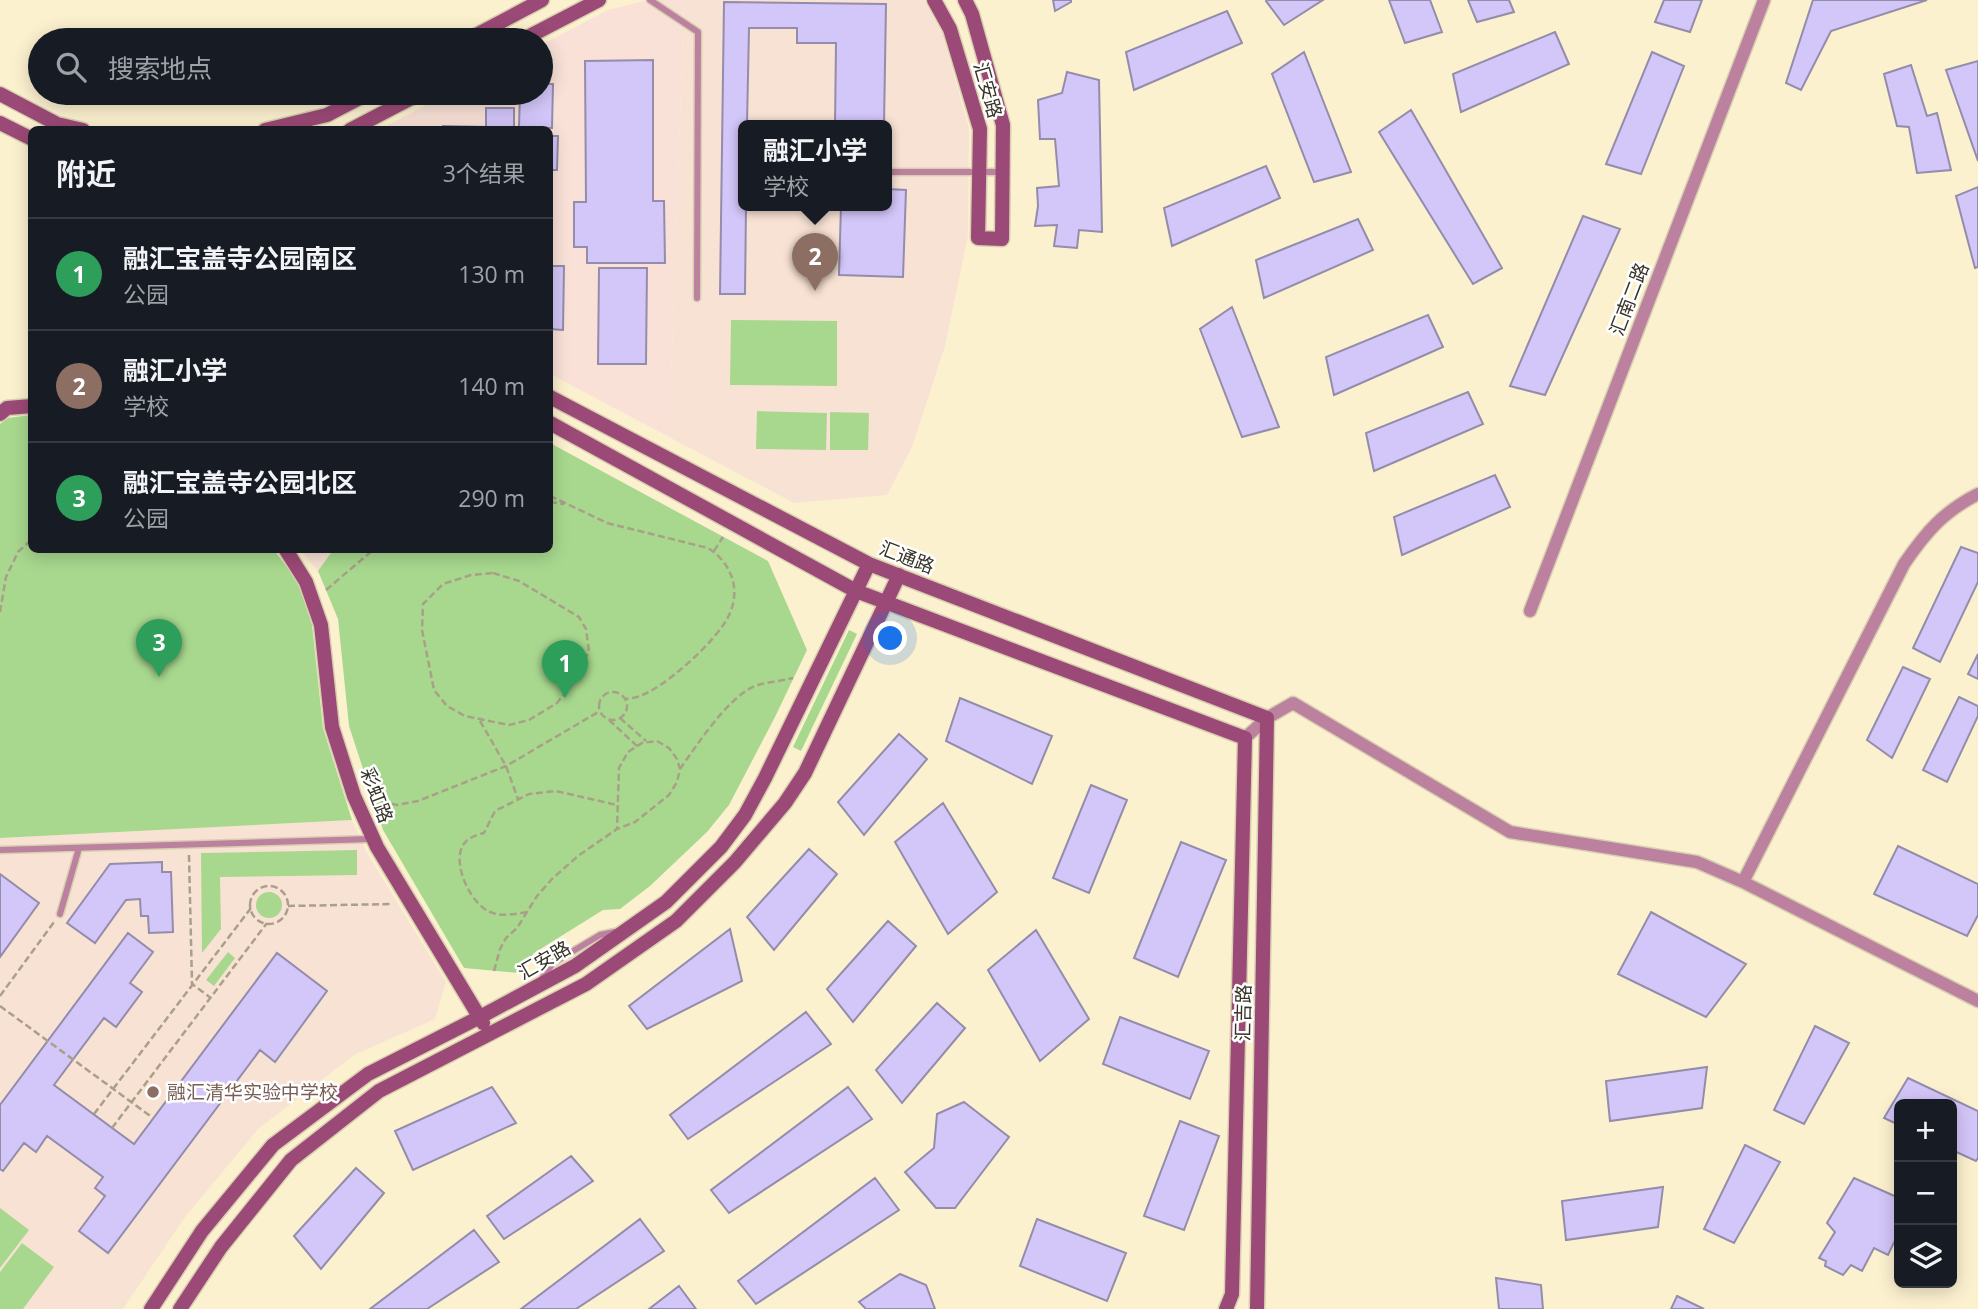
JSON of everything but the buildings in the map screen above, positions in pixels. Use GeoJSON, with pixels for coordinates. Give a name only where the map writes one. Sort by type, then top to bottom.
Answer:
{"type":"FeatureCollection","features":[{"type":"Feature","properties":{"kind":"street"},"geometry":{"type":"LineString","coordinates":[[490,28],[542,0]]}},
{"type":"Feature","properties":{"kind":"street"},"geometry":{"type":"LineString","coordinates":[[545,28],[599,0]]}},
{"type":"Feature","properties":{"kind":"street","name":"汇安路"},"geometry":{"type":"LineString","coordinates":[[934,0],[950,29],[979,129],[978,239],[1002,240],[1003,125],[972,14],[965,0]]}},
{"type":"Feature","properties":{"kind":"street","name":"汇南二路"},"geometry":{"type":"LineString","coordinates":[[1530,611],[1764,0]]}},
{"type":"Feature","properties":{"kind":"street"},"geometry":{"type":"LineString","coordinates":[[0,94],[66,126]]}},
{"type":"Feature","properties":{"kind":"street"},"geometry":{"type":"LineString","coordinates":[[282,126],[327,115],[346,105]]}},
{"type":"Feature","properties":{"kind":"street"},"geometry":{"type":"LineString","coordinates":[[358,126],[398,105]]}},
{"type":"Feature","properties":{"kind":"street"},"geometry":{"type":"LineString","coordinates":[[0,123],[28,137]]}},
{"type":"Feature","properties":{"kind":"street","name":"汇通路"},"geometry":{"type":"LineString","coordinates":[[553,399],[869,564],[1267,718]]}},
{"type":"Feature","properties":{"kind":"street"},"geometry":{"type":"LineString","coordinates":[[0,414],[8,408],[28,406]]}},
{"type":"Feature","properties":{"kind":"street"},"geometry":{"type":"LineString","coordinates":[[553,425],[856,591],[1245,738],[1267,718],[1293,702],[1510,832],[1697,862],[1743,882],[1978,1001]]}},
{"type":"Feature","properties":{"kind":"street"},"geometry":{"type":"LineString","coordinates":[[1743,882],[1904,564],[1924,534],[1955,506],[1978,494]]}},
{"type":"Feature","properties":{"kind":"street","name":"彩虹路"},"geometry":{"type":"LineString","coordinates":[[288,553],[306,582],[321,625],[332,727],[354,796],[373,839],[489,1034]]}},
{"type":"Feature","properties":{"kind":"street","name":"汇安路"},"geometry":{"type":"LineString","coordinates":[[151,1309],[202,1231],[273,1144],[368,1074],[575,966],[666,902],[721,847],[746,815],[869,564]]}},
{"type":"Feature","properties":{"kind":"street","name":"汇安路"},"geometry":{"type":"LineString","coordinates":[[180,1309],[220,1247],[291,1160],[379,1090],[586,984],[676,921],[735,862],[785,803],[805,772],[900,575]]}},
{"type":"Feature","properties":{"kind":"street","name":"汇吉路"},"geometry":{"type":"LineString","coordinates":[[1257,1309],[1267,718]]}},
{"type":"Feature","properties":{"kind":"street","name":"汇吉路"},"geometry":{"type":"LineString","coordinates":[[1226,1309],[1232,1294],[1245,738]]}},
{"type":"Feature","properties":{"kind":"lane"},"geometry":{"type":"LineString","coordinates":[[650,0],[698,32],[697,298]]}},
{"type":"Feature","properties":{"kind":"lane"},"geometry":{"type":"LineString","coordinates":[[892,172],[1003,172]]}},
{"type":"Feature","properties":{"kind":"lane"},"geometry":{"type":"LineString","coordinates":[[0,850],[373,839]]}},
{"type":"Feature","properties":{"kind":"lane"},"geometry":{"type":"LineString","coordinates":[[60,914],[79,848]]}},
{"type":"Feature","properties":{"kind":"path"},"geometry":{"type":"LineString","coordinates":[[553,497],[607,523],[708,548],[721,556],[731,573],[734,591],[730,613],[712,639],[688,664],[641,696],[625,699]]}},
{"type":"Feature","properties":{"kind":"path"},"geometry":{"type":"LineString","coordinates":[[553,502],[569,505]]}},
{"type":"Feature","properties":{"kind":"path"},"geometry":{"type":"LineString","coordinates":[[714,551],[723,537]]}},
{"type":"Feature","properties":{"kind":"path"},"geometry":{"type":"LineString","coordinates":[[0,612],[6,578],[18,552],[28,543]]}},
{"type":"Feature","properties":{"kind":"path"},"geometry":{"type":"LineString","coordinates":[[326,590],[369,553]]}},
{"type":"Feature","properties":{"kind":"path"},"geometry":{"type":"LineString","coordinates":[[479,720],[509,725],[529,720],[557,703],[573,683],[589,651],[586,629],[579,617],[519,581],[493,573],[471,575],[443,584],[423,604],[422,630],[435,690],[447,706],[479,720],[506,766],[518,799]]}},
{"type":"Feature","properties":{"kind":"path"},"geometry":{"type":"LineString","coordinates":[[494,971],[506,938],[517,928],[537,896],[552,879],[578,856],[617,830],[635,822],[669,795],[677,782],[680,769],[736,698],[754,687],[793,678]]}},
{"type":"Feature","properties":{"kind":"path"},"geometry":{"type":"LineString","coordinates":[[606,718],[611,720],[623,715],[625,699],[618,693],[605,695],[600,702],[600,711],[606,718],[637,746]]}},
{"type":"Feature","properties":{"kind":"path"},"geometry":{"type":"LineString","coordinates":[[354,796],[397,805],[418,801],[506,766],[600,711]]}},
{"type":"Feature","properties":{"kind":"path"},"geometry":{"type":"LineString","coordinates":[[620,718],[648,742]]}},
{"type":"Feature","properties":{"kind":"path"},"geometry":{"type":"LineString","coordinates":[[617,830],[619,768],[628,752],[642,743],[657,741],[669,748],[680,769]]}},
{"type":"Feature","properties":{"kind":"path"},"geometry":{"type":"LineString","coordinates":[[527,912],[504,915],[489,912],[477,902],[465,882],[459,863],[462,846],[473,835],[484,833],[495,811],[529,794],[556,791],[619,805]]}},
{"type":"Feature","properties":{"kind":"path"},"geometry":{"type":"LineString","coordinates":[[188,844],[192,984]]}},
{"type":"Feature","properties":{"kind":"path"},"geometry":{"type":"LineString","coordinates":[[94,1115],[251,908],[253,896],[257,891],[268,886],[280,890],[288,906],[279,921],[267,923],[256,918],[251,908]]}},
{"type":"Feature","properties":{"kind":"path"},"geometry":{"type":"LineString","coordinates":[[288,906],[411,904]]}},
{"type":"Feature","properties":{"kind":"path"},"geometry":{"type":"LineString","coordinates":[[0,996],[60,914]]}},
{"type":"Feature","properties":{"kind":"path"},"geometry":{"type":"LineString","coordinates":[[112,1128],[267,923]]}},
{"type":"Feature","properties":{"kind":"path"},"geometry":{"type":"LineString","coordinates":[[192,984],[211,998]]}},
{"type":"Feature","properties":{"kind":"path"},"geometry":{"type":"LineString","coordinates":[[0,1006],[153,1118]]}},
{"type":"Feature","properties":{"kind":"shaded area"},"geometry":{"type":"Polygon","coordinates":[[[648,0],[684,0],[669,437],[553,376],[553,126],[387,126],[426,105],[553,105],[553,39],[608,10],[648,0]]]}},
{"type":"Feature","properties":{"kind":"shaded area"},"geometry":{"type":"Polygon","coordinates":[[[684,0],[924,0],[942,33],[969,128],[968,236],[945,346],[912,447],[887,495],[794,503],[669,437],[684,0]]]}},
{"type":"Feature","properties":{"kind":"shaded area"},"geometry":{"type":"Polygon","coordinates":[[[303,553],[331,553],[318,571],[303,553]]]}},
{"type":"Feature","properties":{"kind":"shaded area","name":"融汇清华实验中学校"},"geometry":{"type":"Polygon","coordinates":[[[352,820],[367,853],[446,982],[435,1019],[354,1055],[258,1129],[185,1217],[123,1309],[0,1309],[0,838],[352,820]]]}},
{"type":"Feature","properties":{"kind":"green space"},"geometry":{"type":"Polygon","coordinates":[[[731,320],[837,321],[837,386],[730,385],[731,320]]]}},
{"type":"Feature","properties":{"kind":"green space"},"geometry":{"type":"Polygon","coordinates":[[[757,411],[827,413],[826,450],[756,449],[757,411]]]}},
{"type":"Feature","properties":{"kind":"green space"},"geometry":{"type":"Polygon","coordinates":[[[830,412],[869,413],[868,450],[830,450],[830,412]]]}},
{"type":"Feature","properties":{"kind":"green space"},"geometry":{"type":"Polygon","coordinates":[[[28,415],[28,553],[276,553],[299,583],[312,625],[323,728],[352,820],[0,838],[0,424],[8,418],[28,415]]]}},
{"type":"Feature","properties":{"kind":"green space"},"geometry":{"type":"Polygon","coordinates":[[[553,445],[768,561],[807,650],[729,805],[707,832],[650,886],[620,909],[603,910],[534,953],[518,973],[464,968],[383,830],[349,726],[338,619],[318,571],[331,553],[553,553],[553,445]]]}},
{"type":"Feature","properties":{"kind":"green space"},"geometry":{"type":"Polygon","coordinates":[[[849,630],[857,634],[801,751],[793,747],[849,630]]]}},
{"type":"Feature","properties":{"kind":"green space"},"geometry":{"type":"Polygon","coordinates":[[[357,850],[357,875],[220,877],[221,929],[202,953],[201,853],[357,850]]]}},
{"type":"Feature","properties":{"kind":"green space"},"geometry":{"type":"Polygon","coordinates":[[[269,892],[278,896],[282,905],[278,914],[269,918],[260,914],[256,905],[260,896],[269,892]]]}},
{"type":"Feature","properties":{"kind":"green space"},"geometry":{"type":"Polygon","coordinates":[[[228,952],[235,958],[214,986],[206,980],[228,952]]]}},
{"type":"Feature","properties":{"kind":"green space"},"geometry":{"type":"Polygon","coordinates":[[[0,1208],[29,1230],[0,1268],[0,1208]]]}},
{"type":"Feature","properties":{"kind":"green space"},"geometry":{"type":"Polygon","coordinates":[[[22,1243],[54,1267],[23,1309],[0,1309],[0,1272],[22,1243]]]}},
{"type":"Feature","properties":{"kind":"place","name":"融汇小学"},"geometry":{"type":"Point","coordinates":[815,291]}},
{"type":"Feature","properties":{"kind":"place","name":"融汇宝盖寺公园北区"},"geometry":{"type":"Point","coordinates":[159,677]}},
{"type":"Feature","properties":{"kind":"place","name":"融汇宝盖寺公园南区"},"geometry":{"type":"Point","coordinates":[565,698]}},
{"type":"Feature","properties":{"kind":"place","name":"融汇清华实验中学校"},"geometry":{"type":"Point","coordinates":[153,1092]}}]}
